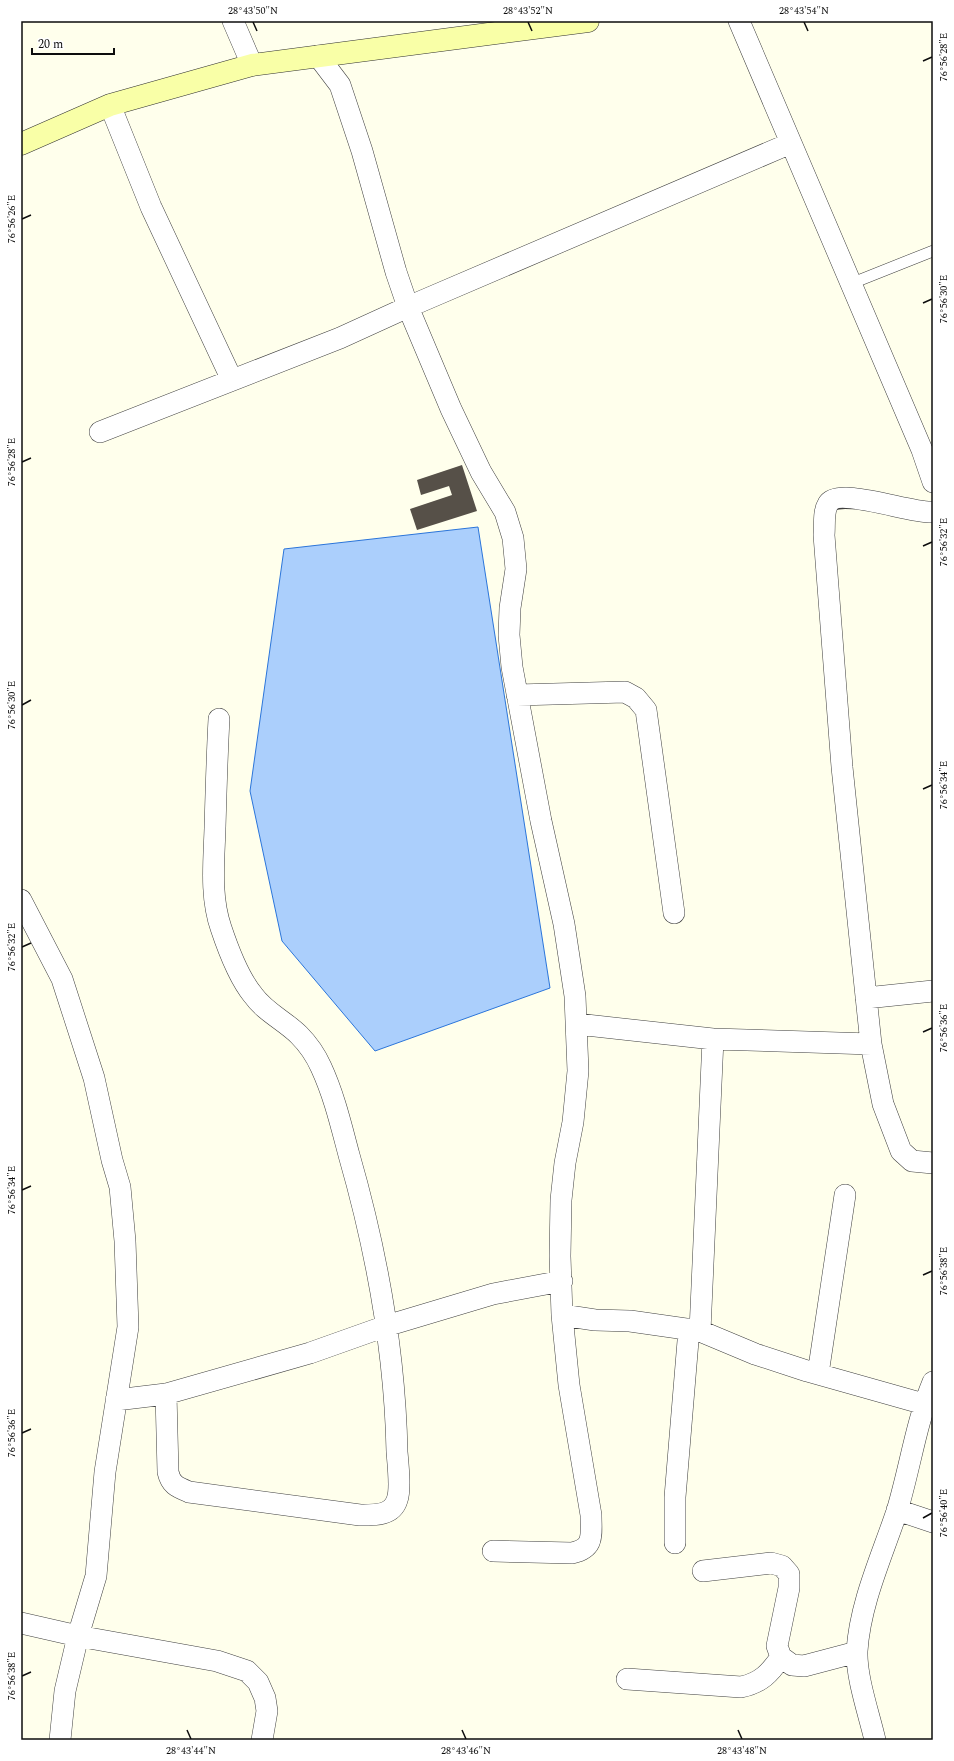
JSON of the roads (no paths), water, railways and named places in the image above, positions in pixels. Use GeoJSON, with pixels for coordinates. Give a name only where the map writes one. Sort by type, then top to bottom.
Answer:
{"type":"FeatureCollection","features":[{"type":"Feature","properties":{"kind":"main road"},"geometry":{"type":"LineString","coordinates":[[21,144],[110,105],[252,65],[588,21]]}},
{"type":"Feature","properties":{"kind":"street"},"geometry":{"type":"LineString","coordinates":[[233,21],[252,65]]}},
{"type":"Feature","properties":{"kind":"street"},"geometry":{"type":"LineString","coordinates":[[739,21],[850,284],[927,448],[933,482]]}},
{"type":"Feature","properties":{"kind":"street"},"geometry":{"type":"LineString","coordinates":[[318,56],[340,85],[362,151],[396,272],[408,307],[451,409],[481,472],[505,512],[512,538],[516,569],[510,608],[509,635],[517,695],[541,821],[564,924],[575,996],[578,1071],[573,1122],[565,1163],[561,1200],[560,1256],[562,1315],[569,1385],[591,1515],[591,1534],[589,1544],[582,1551],[572,1554],[493,1551]]}},
{"type":"Feature","properties":{"kind":"street"},"geometry":{"type":"LineString","coordinates":[[110,105],[151,207],[232,380]]}},
{"type":"Feature","properties":{"kind":"street"},"geometry":{"type":"LineString","coordinates":[[100,432],[340,338],[408,307],[791,143]]}},
{"type":"Feature","properties":{"kind":"street"},"geometry":{"type":"LineString","coordinates":[[933,512],[915,511],[853,498],[833,500],[828,503],[825,510],[824,535],[842,766],[871,1044],[882,1104],[901,1150],[912,1161],[933,1163]]}},
{"type":"Feature","properties":{"kind":"street"},"geometry":{"type":"LineString","coordinates":[[517,695],[625,692],[636,698],[646,710],[674,913]]}},
{"type":"Feature","properties":{"kind":"street"},"geometry":{"type":"LineString","coordinates":[[166,1394],[168,1472],[170,1480],[174,1486],[188,1492],[360,1515],[376,1515],[389,1512],[398,1499],[396,1414],[386,1326],[369,1237],[356,1180],[336,1108],[321,1066],[310,1048],[298,1034],[268,1011],[253,995],[242,977],[221,930],[215,907],[213,878],[219,719]]}},
{"type":"Feature","properties":{"kind":"street"},"geometry":{"type":"LineString","coordinates":[[21,900],[27,925],[62,979],[78,1025],[94,1078],[112,1160],[120,1187],[125,1241],[128,1327],[105,1472],[96,1576],[78,1636],[65,1691],[60,1740]]}},
{"type":"Feature","properties":{"kind":"street"},"geometry":{"type":"LineString","coordinates":[[866,998],[933,991]]}},
{"type":"Feature","properties":{"kind":"street"},"geometry":{"type":"LineString","coordinates":[[577,1024],[713,1039],[871,1044]]}},
{"type":"Feature","properties":{"kind":"street"},"geometry":{"type":"LineString","coordinates":[[675,1543],[675,1497],[694,1330],[713,1039]]}},
{"type":"Feature","properties":{"kind":"street"},"geometry":{"type":"LineString","coordinates":[[818,1374],[845,1195]]}},
{"type":"Feature","properties":{"kind":"street"},"geometry":{"type":"LineString","coordinates":[[116,1400],[166,1394],[310,1353],[386,1326],[493,1294],[562,1281]]}},
{"type":"Feature","properties":{"kind":"street"},"geometry":{"type":"LineString","coordinates":[[562,1315],[595,1320],[630,1321],[694,1330],[755,1354],[818,1374],[924,1404]]}},
{"type":"Feature","properties":{"kind":"street"},"geometry":{"type":"LineString","coordinates":[[875,1740],[861,1682],[857,1652],[867,1600],[897,1510],[924,1404],[933,1382]]}},
{"type":"Feature","properties":{"kind":"street"},"geometry":{"type":"LineString","coordinates":[[897,1510],[933,1522]]}},
{"type":"Feature","properties":{"kind":"street"},"geometry":{"type":"LineString","coordinates":[[704,1571],[771,1563],[782,1566],[789,1574],[790,1588],[777,1646],[781,1657],[792,1665],[804,1666],[857,1652]]}},
{"type":"Feature","properties":{"kind":"street"},"geometry":{"type":"LineString","coordinates":[[21,1623],[78,1636],[218,1661],[247,1671],[258,1682],[265,1698],[267,1711],[262,1740]]}},
{"type":"Feature","properties":{"kind":"street"},"geometry":{"type":"LineString","coordinates":[[627,1679],[741,1687],[760,1681],[768,1674],[781,1657]]}},
{"type":"Feature","properties":{"kind":"lane"},"geometry":{"type":"LineString","coordinates":[[850,284],[933,251]]}},
{"type":"Feature","properties":{"kind":"water"},"geometry":{"type":"Polygon","coordinates":[[[478,527],[550,988],[375,1051],[282,941],[250,791],[284,549],[478,527]]]}}]}
